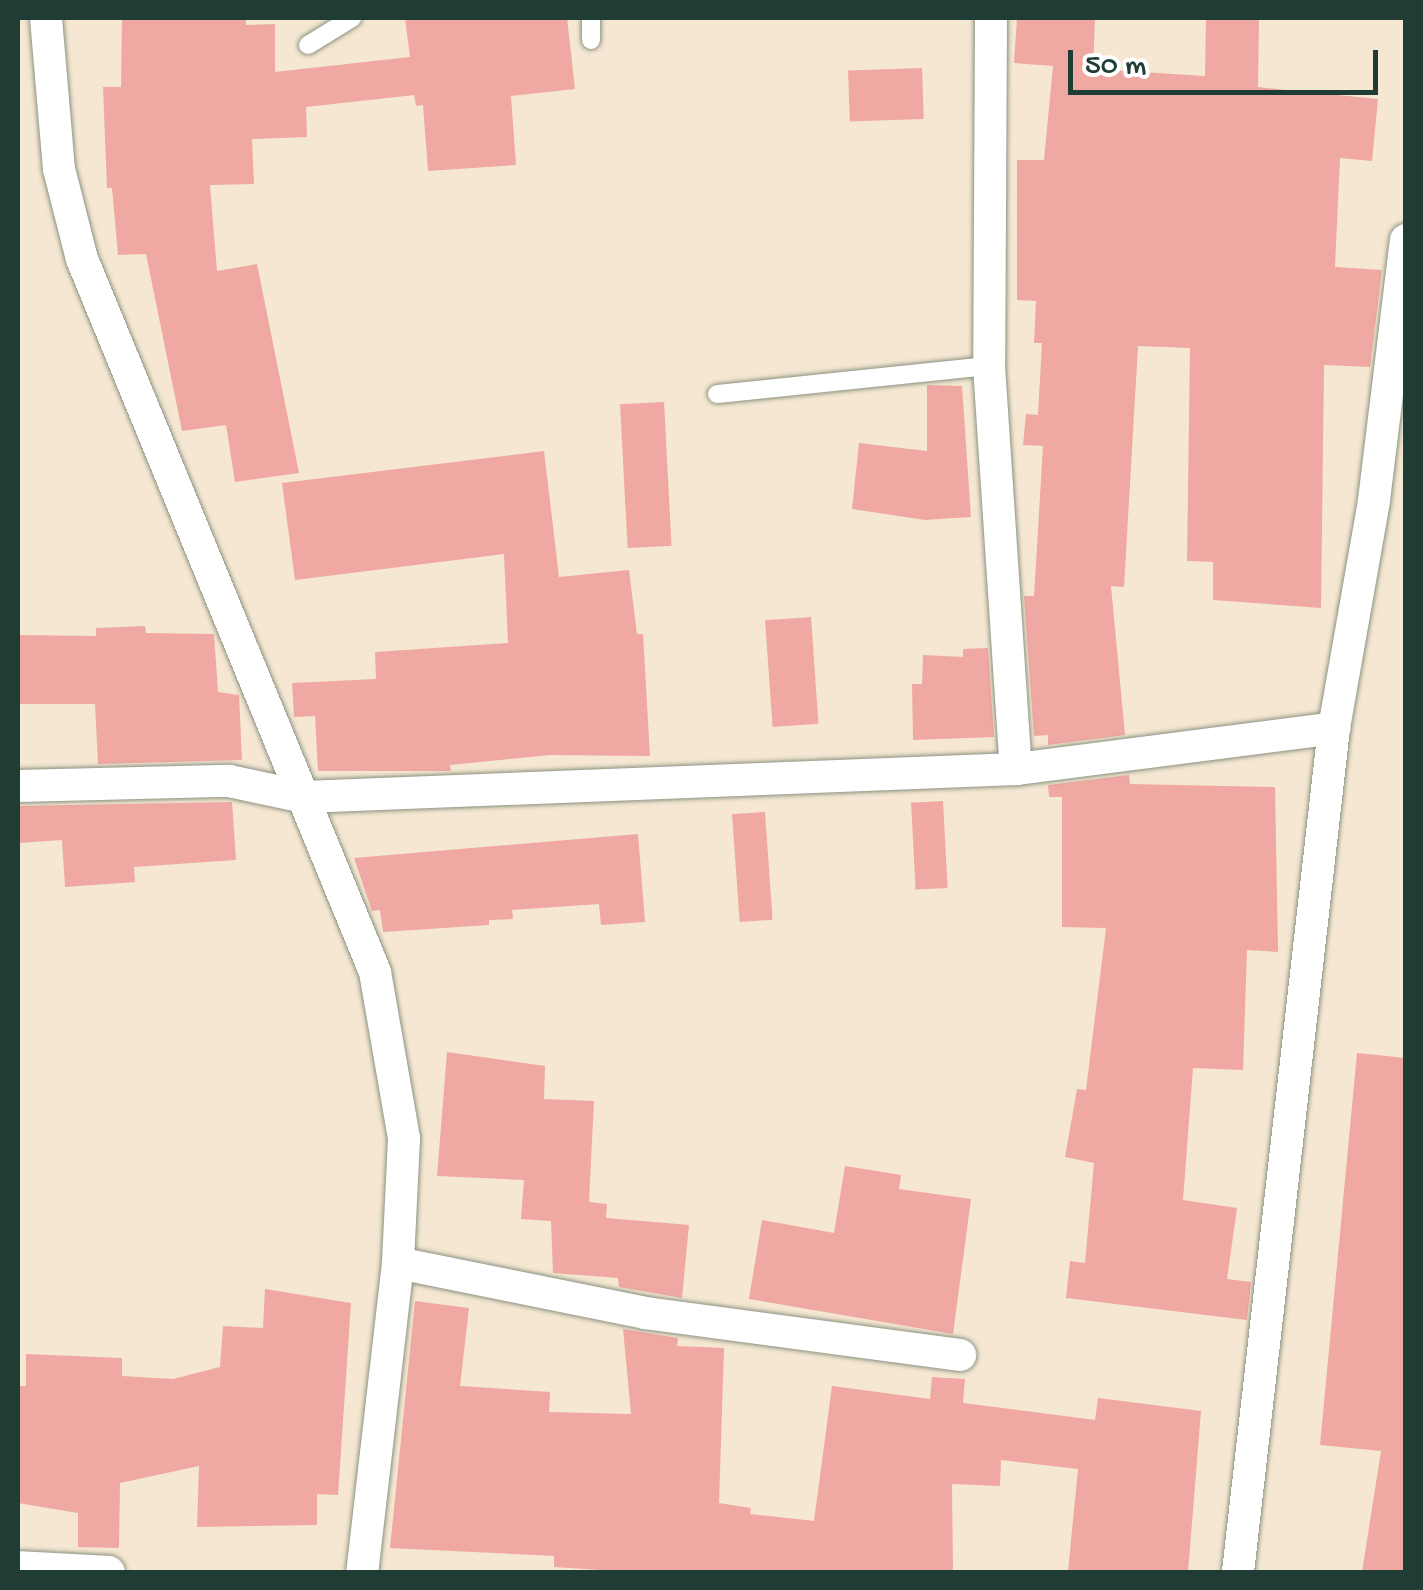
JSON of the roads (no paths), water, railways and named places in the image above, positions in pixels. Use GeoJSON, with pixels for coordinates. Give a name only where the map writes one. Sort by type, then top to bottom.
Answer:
{"type":"FeatureCollection","features":[{"type":"Feature","properties":{"kind":"street"},"geometry":{"type":"LineString","coordinates":[[46,18],[59,170],[82,258],[375,972],[404,1138],[398,1263],[362,1572]]}},
{"type":"Feature","properties":{"kind":"street"},"geometry":{"type":"LineString","coordinates":[[991,18],[989,366],[1016,770]]}},
{"type":"Feature","properties":{"kind":"street"},"geometry":{"type":"LineString","coordinates":[[1238,1572],[1334,728],[1374,500],[1406,240]]}},
{"type":"Feature","properties":{"kind":"street"},"geometry":{"type":"LineString","coordinates":[[18,786],[229,781],[304,797],[1016,770],[1334,728]]}},
{"type":"Feature","properties":{"kind":"street"},"geometry":{"type":"LineString","coordinates":[[398,1263],[645,1313],[960,1355]]}},
{"type":"Feature","properties":{"kind":"street"},"geometry":{"type":"LineString","coordinates":[[18,1567],[109,1572]]}},
{"type":"Feature","properties":{"kind":"lane"},"geometry":{"type":"LineString","coordinates":[[308,45],[352,18]]}},
{"type":"Feature","properties":{"kind":"lane"},"geometry":{"type":"LineString","coordinates":[[591,18],[591,40]]}},
{"type":"Feature","properties":{"kind":"lane"},"geometry":{"type":"LineString","coordinates":[[717,394],[989,366]]}}]}
